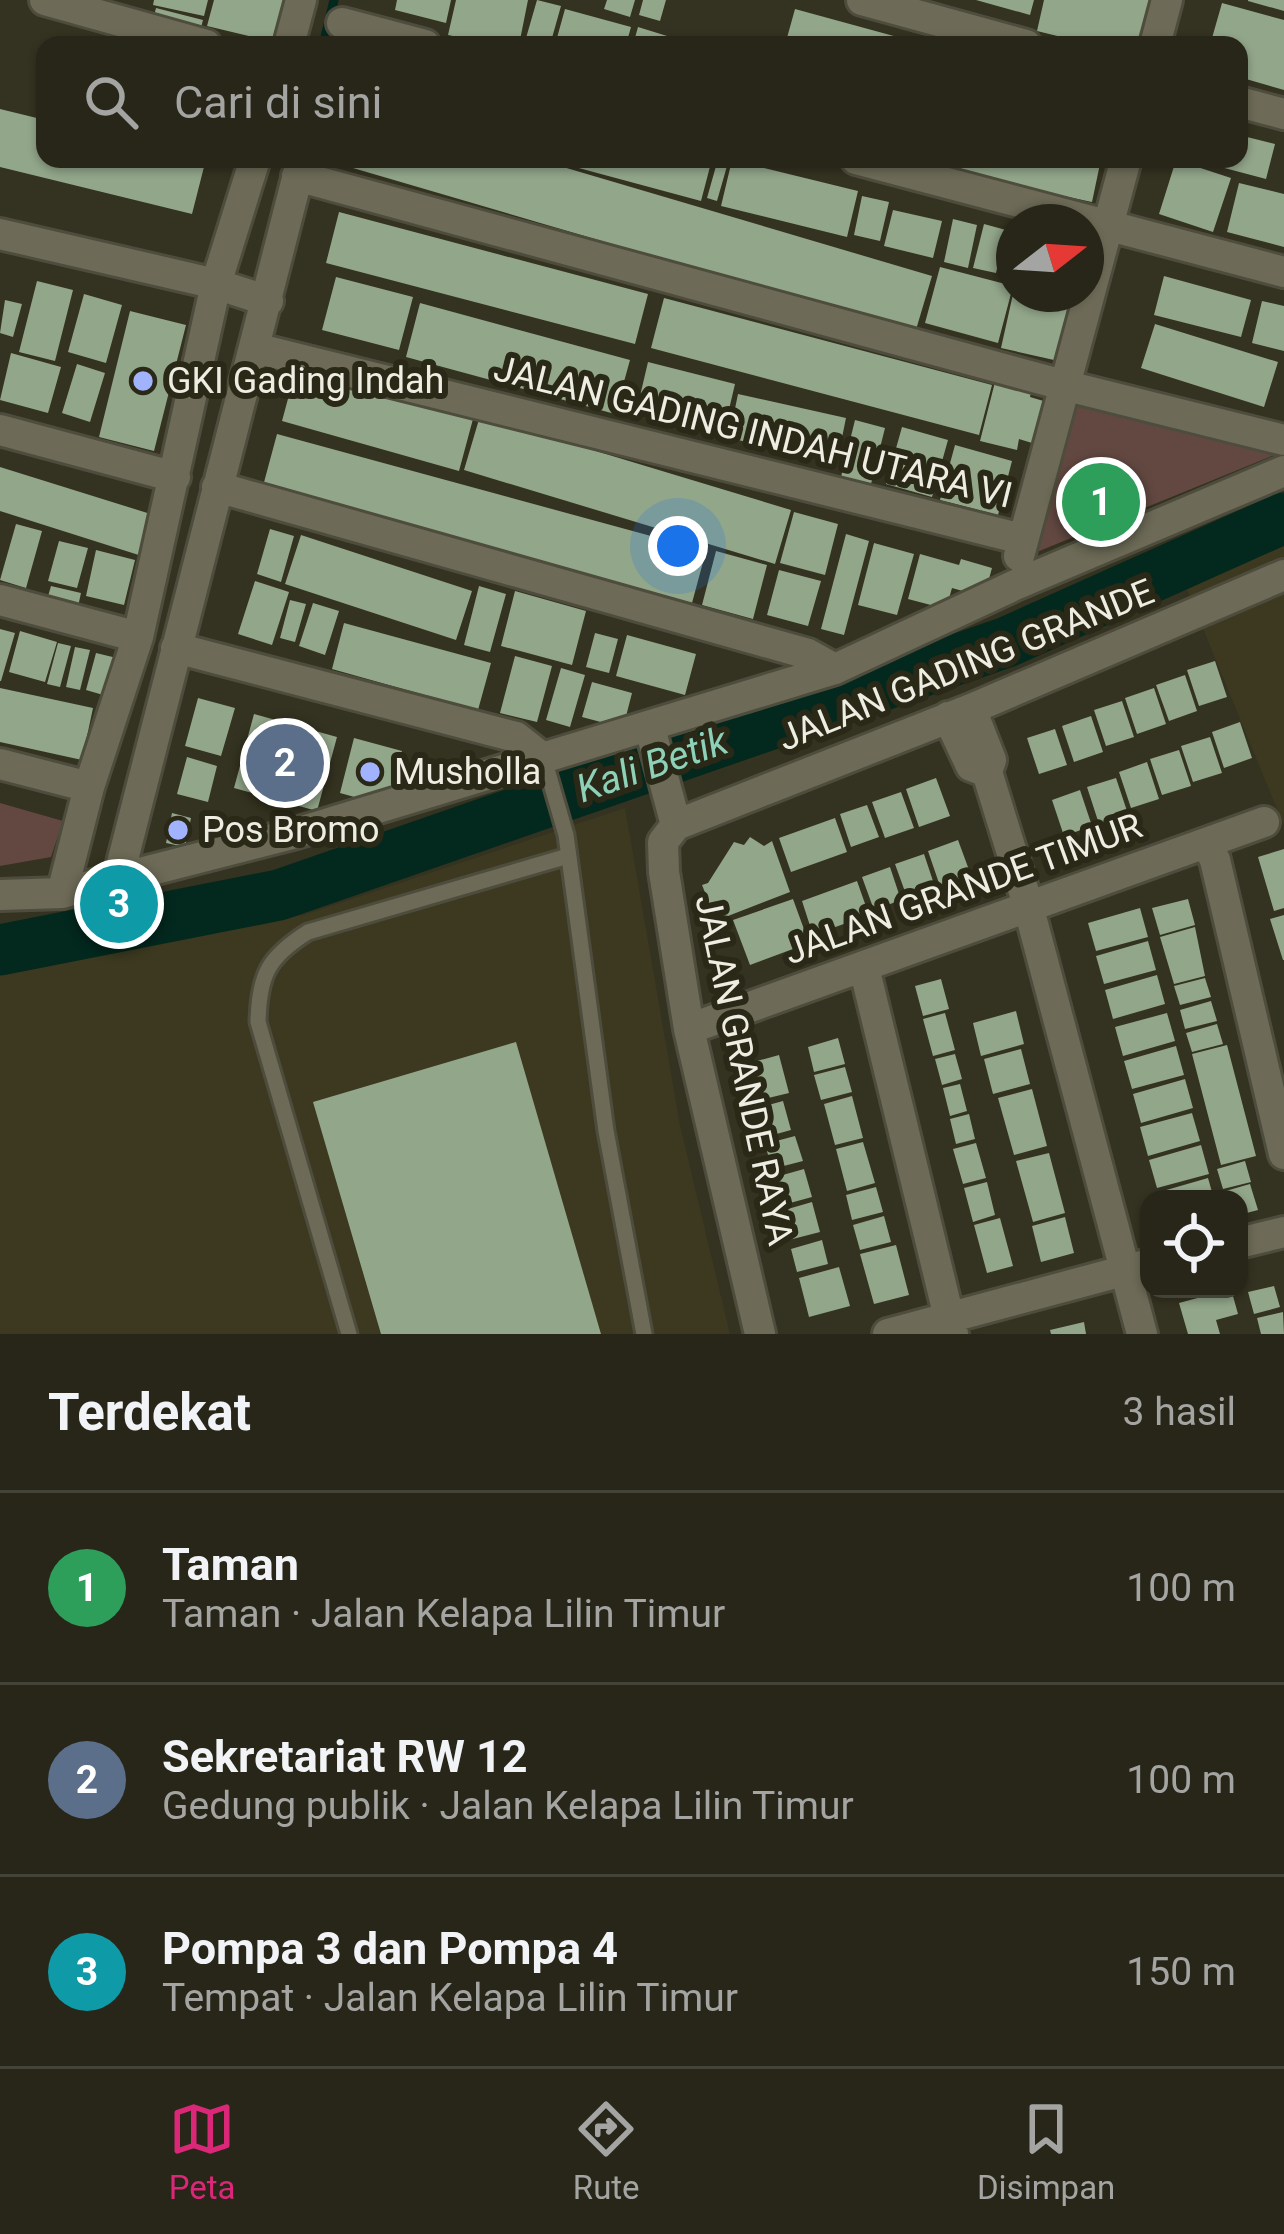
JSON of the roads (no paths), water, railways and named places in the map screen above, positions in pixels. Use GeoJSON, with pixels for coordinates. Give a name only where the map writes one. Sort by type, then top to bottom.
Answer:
{"type":"FeatureCollection","features":[{"type":"Feature","properties":{"kind":"street"},"geometry":{"type":"LineString","coordinates":[[45,0],[91,7],[179,36]]}},
{"type":"Feature","properties":{"kind":"street"},"geometry":{"type":"LineString","coordinates":[[291,36],[301,0]]}},
{"type":"Feature","properties":{"kind":"street"},"geometry":{"type":"LineString","coordinates":[[862,0],[993,36]]}},
{"type":"Feature","properties":{"kind":"street"},"geometry":{"type":"LineString","coordinates":[[1157,36],[1167,0]]}},
{"type":"Feature","properties":{"kind":"street"},"geometry":{"type":"LineString","coordinates":[[342,23],[390,36]]}},
{"type":"Feature","properties":{"kind":"street"},"geometry":{"type":"LineString","coordinates":[[1248,104],[1284,114]]}},
{"type":"Feature","properties":{"kind":"street"},"geometry":{"type":"LineString","coordinates":[[94,884],[176,648],[256,348],[248,294],[255,168]]}},
{"type":"Feature","properties":{"kind":"street"},"geometry":{"type":"LineString","coordinates":[[94,884],[89,787],[138,637],[176,477],[300,168],[1063,385],[1284,440]]}},
{"type":"Feature","properties":{"kind":"street"},"geometry":{"type":"LineString","coordinates":[[890,168],[1284,272]]}},
{"type":"Feature","properties":{"kind":"street"},"geometry":{"type":"LineString","coordinates":[[1015,585],[1022,539],[1124,168]]}},
{"type":"Feature","properties":{"kind":"street"},"geometry":{"type":"LineString","coordinates":[[0,234],[248,294]]}},
{"type":"Feature","properties":{"kind":"street","name":"JALAN GADING INDAH UTARA VI"},"geometry":{"type":"LineString","coordinates":[[256,348],[1022,539]]}},
{"type":"Feature","properties":{"kind":"street"},"geometry":{"type":"LineString","coordinates":[[0,430],[176,477]]}},
{"type":"Feature","properties":{"kind":"street"},"geometry":{"type":"LineString","coordinates":[[0,895],[94,884],[296,833],[553,756],[646,735],[835,669],[1015,585],[1284,471]]}},
{"type":"Feature","properties":{"kind":"street"},"geometry":{"type":"LineString","coordinates":[[217,487],[808,654],[835,669]]}},
{"type":"Feature","properties":{"kind":"street","name":"JALAN GADING GRANDE"},"geometry":{"type":"LineString","coordinates":[[675,820],[959,713],[1284,575]]}},
{"type":"Feature","properties":{"kind":"street"},"geometry":{"type":"LineString","coordinates":[[0,600],[138,637]]}},
{"type":"Feature","properties":{"kind":"street"},"geometry":{"type":"LineString","coordinates":[[176,648],[516,737],[553,756]]}},
{"type":"Feature","properties":{"kind":"street"},"geometry":{"type":"LineString","coordinates":[[959,713],[971,766],[986,772],[1137,1268],[1142,1334]]}},
{"type":"Feature","properties":{"kind":"street"},"geometry":{"type":"LineString","coordinates":[[646,735],[675,820]]}},
{"type":"Feature","properties":{"kind":"street"},"geometry":{"type":"LineString","coordinates":[[0,764],[89,787]]}},
{"type":"Feature","properties":{"kind":"street","name":"JALAN GRANDE RAYA"},"geometry":{"type":"LineString","coordinates":[[675,820],[663,842],[664,872],[689,1029],[760,1334]]}},
{"type":"Feature","properties":{"kind":"street","name":"JALAN GRANDE TIMUR"},"geometry":{"type":"LineString","coordinates":[[689,1029],[1264,822]]}},
{"type":"Feature","properties":{"kind":"street"},"geometry":{"type":"LineString","coordinates":[[1206,842],[1215,860],[1284,1154]]}},
{"type":"Feature","properties":{"kind":"street"},"geometry":{"type":"LineString","coordinates":[[864,967],[951,1326]]}},
{"type":"Feature","properties":{"kind":"street"},"geometry":{"type":"LineString","coordinates":[[1248,1241],[1284,1232]]}},
{"type":"Feature","properties":{"kind":"street"},"geometry":{"type":"LineString","coordinates":[[888,1334],[951,1326],[1137,1268]]}},
{"type":"Feature","properties":{"kind":"lane"},"geometry":{"type":"LineString","coordinates":[[553,756],[551,791],[564,828],[605,1130],[644,1334]]}},
{"type":"Feature","properties":{"kind":"lane"},"geometry":{"type":"LineString","coordinates":[[349,1334],[258,1022],[262,980],[276,954],[308,932],[568,856]]}},
{"type":"Feature","properties":{"kind":"waterway"},"geometry":{"type":"LineString","coordinates":[[325,36],[334,0]]}},
{"type":"Feature","properties":{"kind":"waterway","name":"Kali Betik"},"geometry":{"type":"LineString","coordinates":[[0,950],[279,895],[1007,642],[1284,518]]}},
{"type":"Feature","properties":{"kind":"waterway"},"geometry":{"type":"LineString","coordinates":[[96,931],[106,890]]}},
{"type":"Feature","properties":{"kind":"place","name":"GKI Gading Indah"},"geometry":{"type":"Point","coordinates":[143,381]}},
{"type":"Feature","properties":{"kind":"place","name":"Taman"},"geometry":{"type":"Point","coordinates":[1101,502]}},
{"type":"Feature","properties":{"kind":"place","name":"Sekretariat RW 12"},"geometry":{"type":"Point","coordinates":[285,763]}},
{"type":"Feature","properties":{"kind":"place","name":"Musholla"},"geometry":{"type":"Point","coordinates":[370,772]}},
{"type":"Feature","properties":{"kind":"place","name":"Pos Bromo"},"geometry":{"type":"Point","coordinates":[178,830]}},
{"type":"Feature","properties":{"kind":"place","name":"Pompa 3 dan Pompa 4"},"geometry":{"type":"Point","coordinates":[119,904]}}]}
